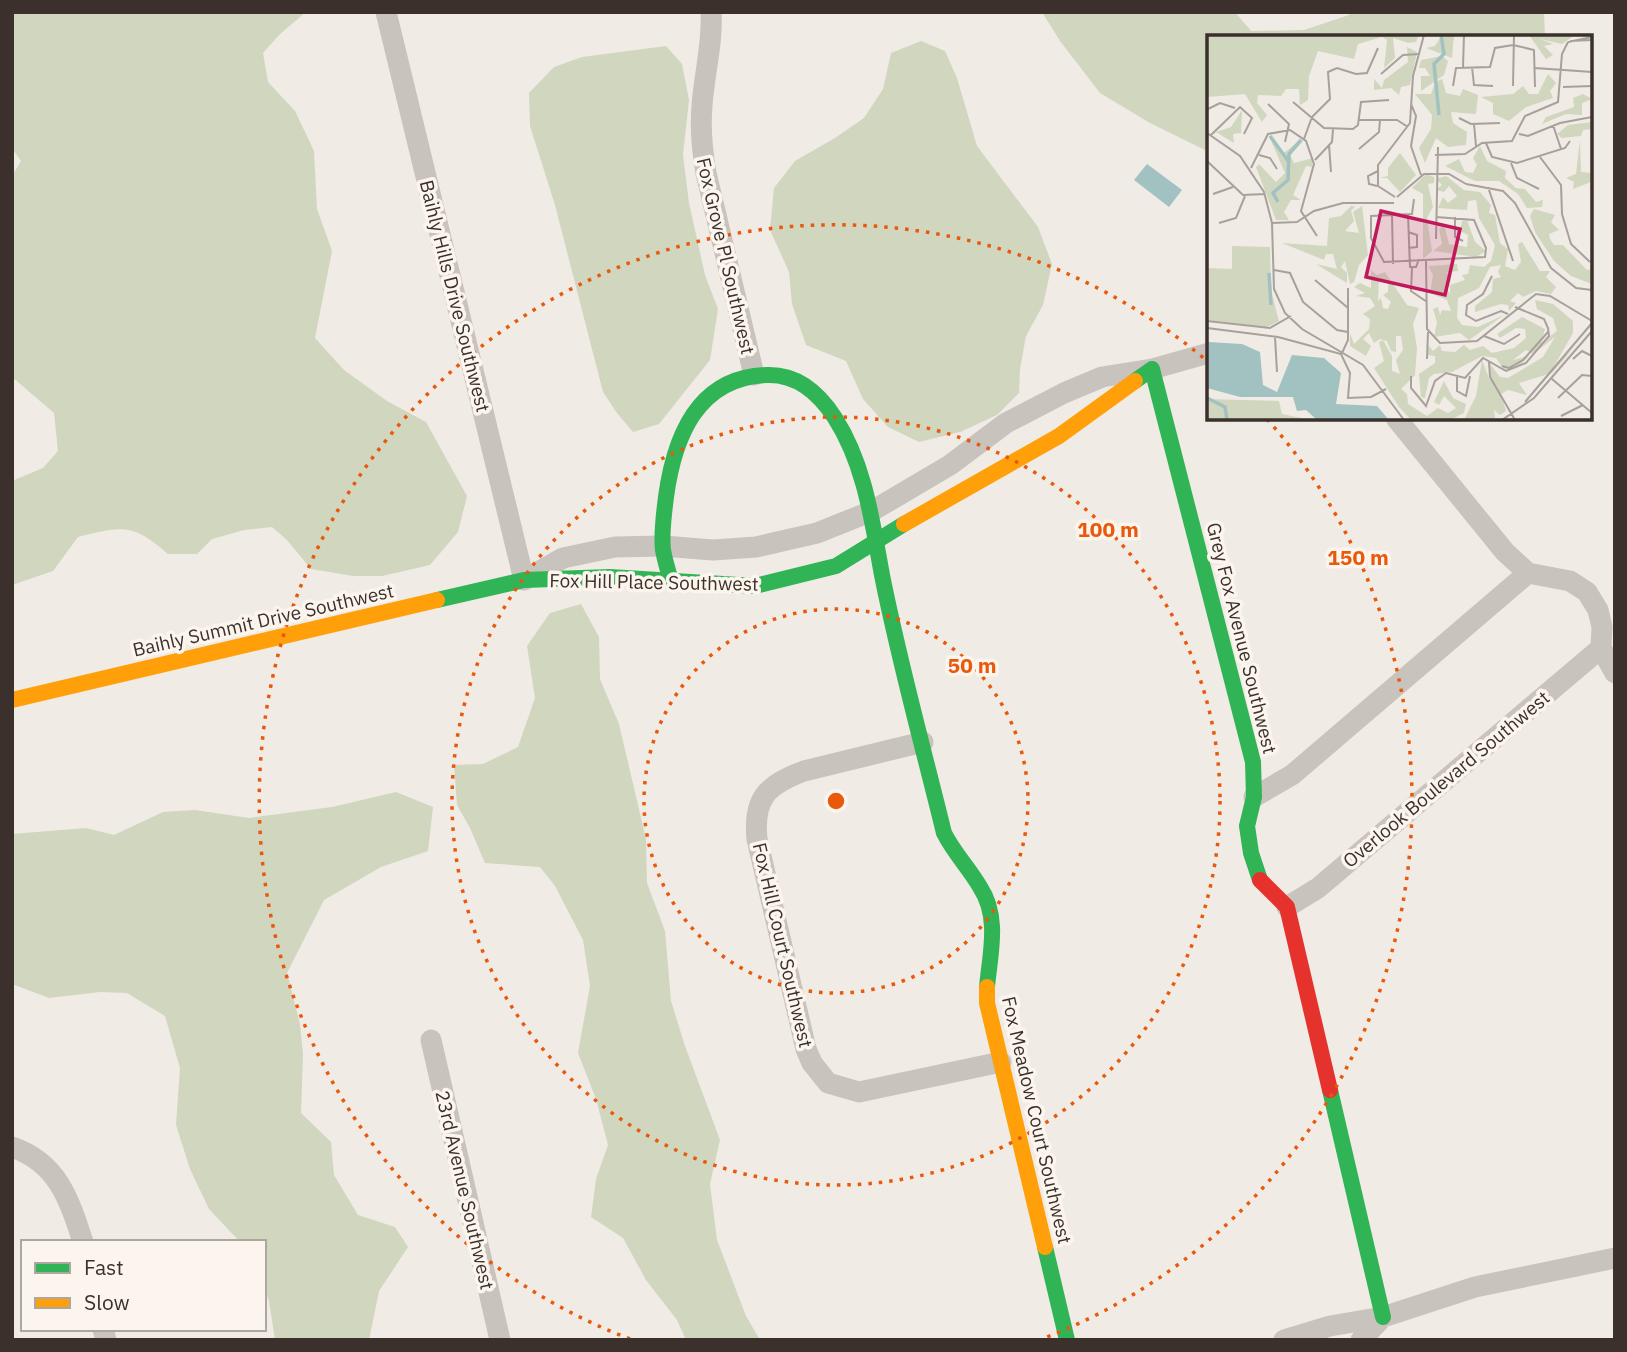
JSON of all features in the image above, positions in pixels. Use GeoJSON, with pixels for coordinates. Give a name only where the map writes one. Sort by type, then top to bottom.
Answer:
{"type":"FeatureCollection","features":[{"type":"Feature","properties":{"kind":"street","name":"Baihly Hills Drive Southwest"},"geometry":{"type":"LineString","coordinates":[[386,12],[524,580]]}},
{"type":"Feature","properties":{"kind":"street","name":"Fox Grove Pl Southwest"},"geometry":{"type":"LineString","coordinates":[[711,12],[712,32],[702,104],[701,140],[706,173],[754,375]]}},
{"type":"Feature","properties":{"kind":"street","name":"Fox Hill Place Southwest"},"geometry":{"type":"LineString","coordinates":[[524,580],[563,558],[615,547],[663,546],[713,550],[756,547],[817,533],[872,511],[950,465],[1006,423],[1065,393],[1102,377],[1152,369],[1207,354]]}},
{"type":"Feature","properties":{"kind":"street","name":"Fox Hill Place Southwest"},"geometry":{"type":"LineString","coordinates":[[524,580],[610,577],[755,586],[836,566],[940,502],[1059,436],[1152,369]]}},
{"type":"Feature","properties":{"kind":"street","name":"Grey Fox Avenue Southwest"},"geometry":{"type":"LineString","coordinates":[[1152,369],[1253,762],[1254,797],[1247,825],[1251,853],[1260,880],[1287,907]]}},
{"type":"Feature","properties":{"kind":"street"},"geometry":{"type":"LineString","coordinates":[[671,581],[663,546],[668,491],[679,438],[704,400],[727,384],[754,375],[779,375],[802,382],[824,401],[845,438],[865,484],[872,511]]}},
{"type":"Feature","properties":{"kind":"street"},"geometry":{"type":"LineString","coordinates":[[1398,420],[1505,552],[1528,573],[1570,581],[1587,592],[1598,610],[1602,627],[1601,648],[1615,673]]}},
{"type":"Feature","properties":{"kind":"street","name":"Fox Meadow Court Southwest"},"geometry":{"type":"LineString","coordinates":[[872,511],[882,575],[944,832],[951,848],[983,889],[991,911],[994,937],[986,1003],[1067,1340]]}},
{"type":"Feature","properties":{"kind":"street"},"geometry":{"type":"LineString","coordinates":[[1254,797],[1292,775],[1528,573]]}},
{"type":"Feature","properties":{"kind":"street","name":"Baihly Summit Drive Southwest"},"geometry":{"type":"LineString","coordinates":[[12,700],[524,580]]}},
{"type":"Feature","properties":{"kind":"street","name":"Overlook Boulevard Southwest"},"geometry":{"type":"LineString","coordinates":[[1287,907],[1318,888],[1601,648]]}},
{"type":"Feature","properties":{"kind":"street","name":"Fox Hill Court Southwest"},"geometry":{"type":"LineString","coordinates":[[923,743],[804,771],[785,778],[768,789],[758,805],[755,821],[757,839],[806,1049],[812,1063],[828,1083],[859,1092],[1001,1062]]}},
{"type":"Feature","properties":{"kind":"street"},"geometry":{"type":"LineString","coordinates":[[1287,907],[1383,1317]]}},
{"type":"Feature","properties":{"kind":"street","name":"23rd Avenue Southwest"},"geometry":{"type":"LineString","coordinates":[[431,1040],[500,1340]]}},
{"type":"Feature","properties":{"kind":"street"},"geometry":{"type":"LineString","coordinates":[[12,1147],[40,1160],[59,1181],[72,1206],[82,1240]]}},
{"type":"Feature","properties":{"kind":"street"},"geometry":{"type":"LineString","coordinates":[[1284,1340],[1330,1326],[1383,1317],[1475,1287],[1615,1258]]}},
{"type":"Feature","properties":{"kind":"street"},"geometry":{"type":"LineString","coordinates":[[1361,1340],[1383,1317]]}},
{"type":"Feature","properties":{"kind":"green space"},"geometry":{"type":"Polygon","coordinates":[[[12,12],[306,12],[263,53],[268,82],[295,111],[314,151],[317,209],[332,251],[315,338],[344,370],[387,401],[426,422],[467,496],[458,532],[430,565],[382,576],[353,576],[311,569],[287,540],[272,527],[244,530],[212,539],[197,554],[168,554],[136,532],[117,529],[78,537],[53,571],[12,585],[12,481],[43,468],[58,451],[54,413],[12,377],[12,176],[21,161],[12,148],[12,12]]]}},
{"type":"Feature","properties":{"kind":"green space"},"geometry":{"type":"Polygon","coordinates":[[[1042,12],[1235,12],[1251,31],[1304,30],[1349,15],[1350,12],[1544,12],[1545,35],[1207,35],[1207,151],[1150,123],[1100,93],[1060,41],[1042,12]]]}},
{"type":"Feature","properties":{"kind":"green space"},"geometry":{"type":"Polygon","coordinates":[[[921,41],[945,51],[957,78],[977,146],[1038,227],[1052,264],[1043,305],[1026,336],[1019,393],[997,415],[960,432],[919,442],[888,427],[863,399],[846,361],[806,345],[792,304],[789,272],[770,230],[774,188],[795,161],[864,118],[883,89],[891,53],[921,41]]]}},
{"type":"Feature","properties":{"kind":"green space"},"geometry":{"type":"Polygon","coordinates":[[[666,46],[682,64],[689,100],[683,155],[689,203],[705,275],[718,309],[710,360],[659,424],[633,432],[603,392],[555,205],[530,126],[529,93],[554,67],[582,57],[666,46]]]}},
{"type":"Feature","properties":{"kind":"green space"},"geometry":{"type":"Polygon","coordinates":[[[581,604],[599,637],[600,679],[619,724],[646,839],[647,883],[665,931],[671,1001],[720,1140],[710,1184],[717,1240],[746,1316],[760,1340],[686,1340],[677,1320],[646,1280],[623,1238],[591,1217],[596,1179],[608,1145],[596,1099],[578,1053],[590,986],[583,940],[555,886],[540,867],[485,863],[457,805],[454,765],[483,764],[518,747],[535,698],[527,646],[550,613],[581,604]]]}},
{"type":"Feature","properties":{"kind":"green space"},"geometry":{"type":"Polygon","coordinates":[[[396,792],[433,807],[428,851],[381,867],[324,900],[287,973],[300,1024],[303,1055],[301,1113],[331,1142],[334,1175],[358,1215],[395,1227],[408,1247],[379,1291],[369,1340],[275,1340],[266,1293],[266,1240],[238,1240],[209,1209],[190,1169],[176,1125],[180,1068],[165,1016],[127,993],[100,992],[49,998],[12,984],[12,834],[86,828],[114,835],[163,812],[195,810],[249,818],[332,807],[396,792]]]}},
{"type":"Feature","properties":{"kind":"water"},"geometry":{"type":"Polygon","coordinates":[[[1147,164],[1182,190],[1169,207],[1134,180],[1147,164]]]}},
{"type":"Feature","properties":{"kind":"traffic: fast"},"geometry":{"type":"LineString","coordinates":[[1135,381],[1152,369],[1253,762],[1254,797],[1247,826],[1251,853],[1260,880]]}},
{"type":"Feature","properties":{"kind":"traffic: fast"},"geometry":{"type":"LineString","coordinates":[[671,581],[662,544],[666,497],[675,453],[693,415],[706,399],[743,378],[778,376],[807,387],[835,418],[854,455],[860,474],[871,514],[896,639],[944,833],[980,887],[990,911],[992,936],[987,987]]}},
{"type":"Feature","properties":{"kind":"traffic: fast"},"geometry":{"type":"LineString","coordinates":[[437,600],[524,580],[610,577],[755,586],[836,566],[904,524]]}},
{"type":"Feature","properties":{"kind":"traffic: fast"},"geometry":{"type":"LineString","coordinates":[[1330,1090],[1383,1317]]}},
{"type":"Feature","properties":{"kind":"traffic: fast"},"geometry":{"type":"LineString","coordinates":[[1045,1247],[1067,1340]]}},
{"type":"Feature","properties":{"kind":"traffic: slow"},"geometry":{"type":"LineString","coordinates":[[904,524],[1059,436],[1135,381]]}},
{"type":"Feature","properties":{"kind":"traffic: slow"},"geometry":{"type":"LineString","coordinates":[[12,700],[437,600]]}},
{"type":"Feature","properties":{"kind":"traffic: slow"},"geometry":{"type":"LineString","coordinates":[[987,987],[987,1003],[1045,1247]]}},
{"type":"Feature","properties":{"kind":"traffic: jam"},"geometry":{"type":"LineString","coordinates":[[1260,880],[1287,907],[1330,1090]]}}]}
